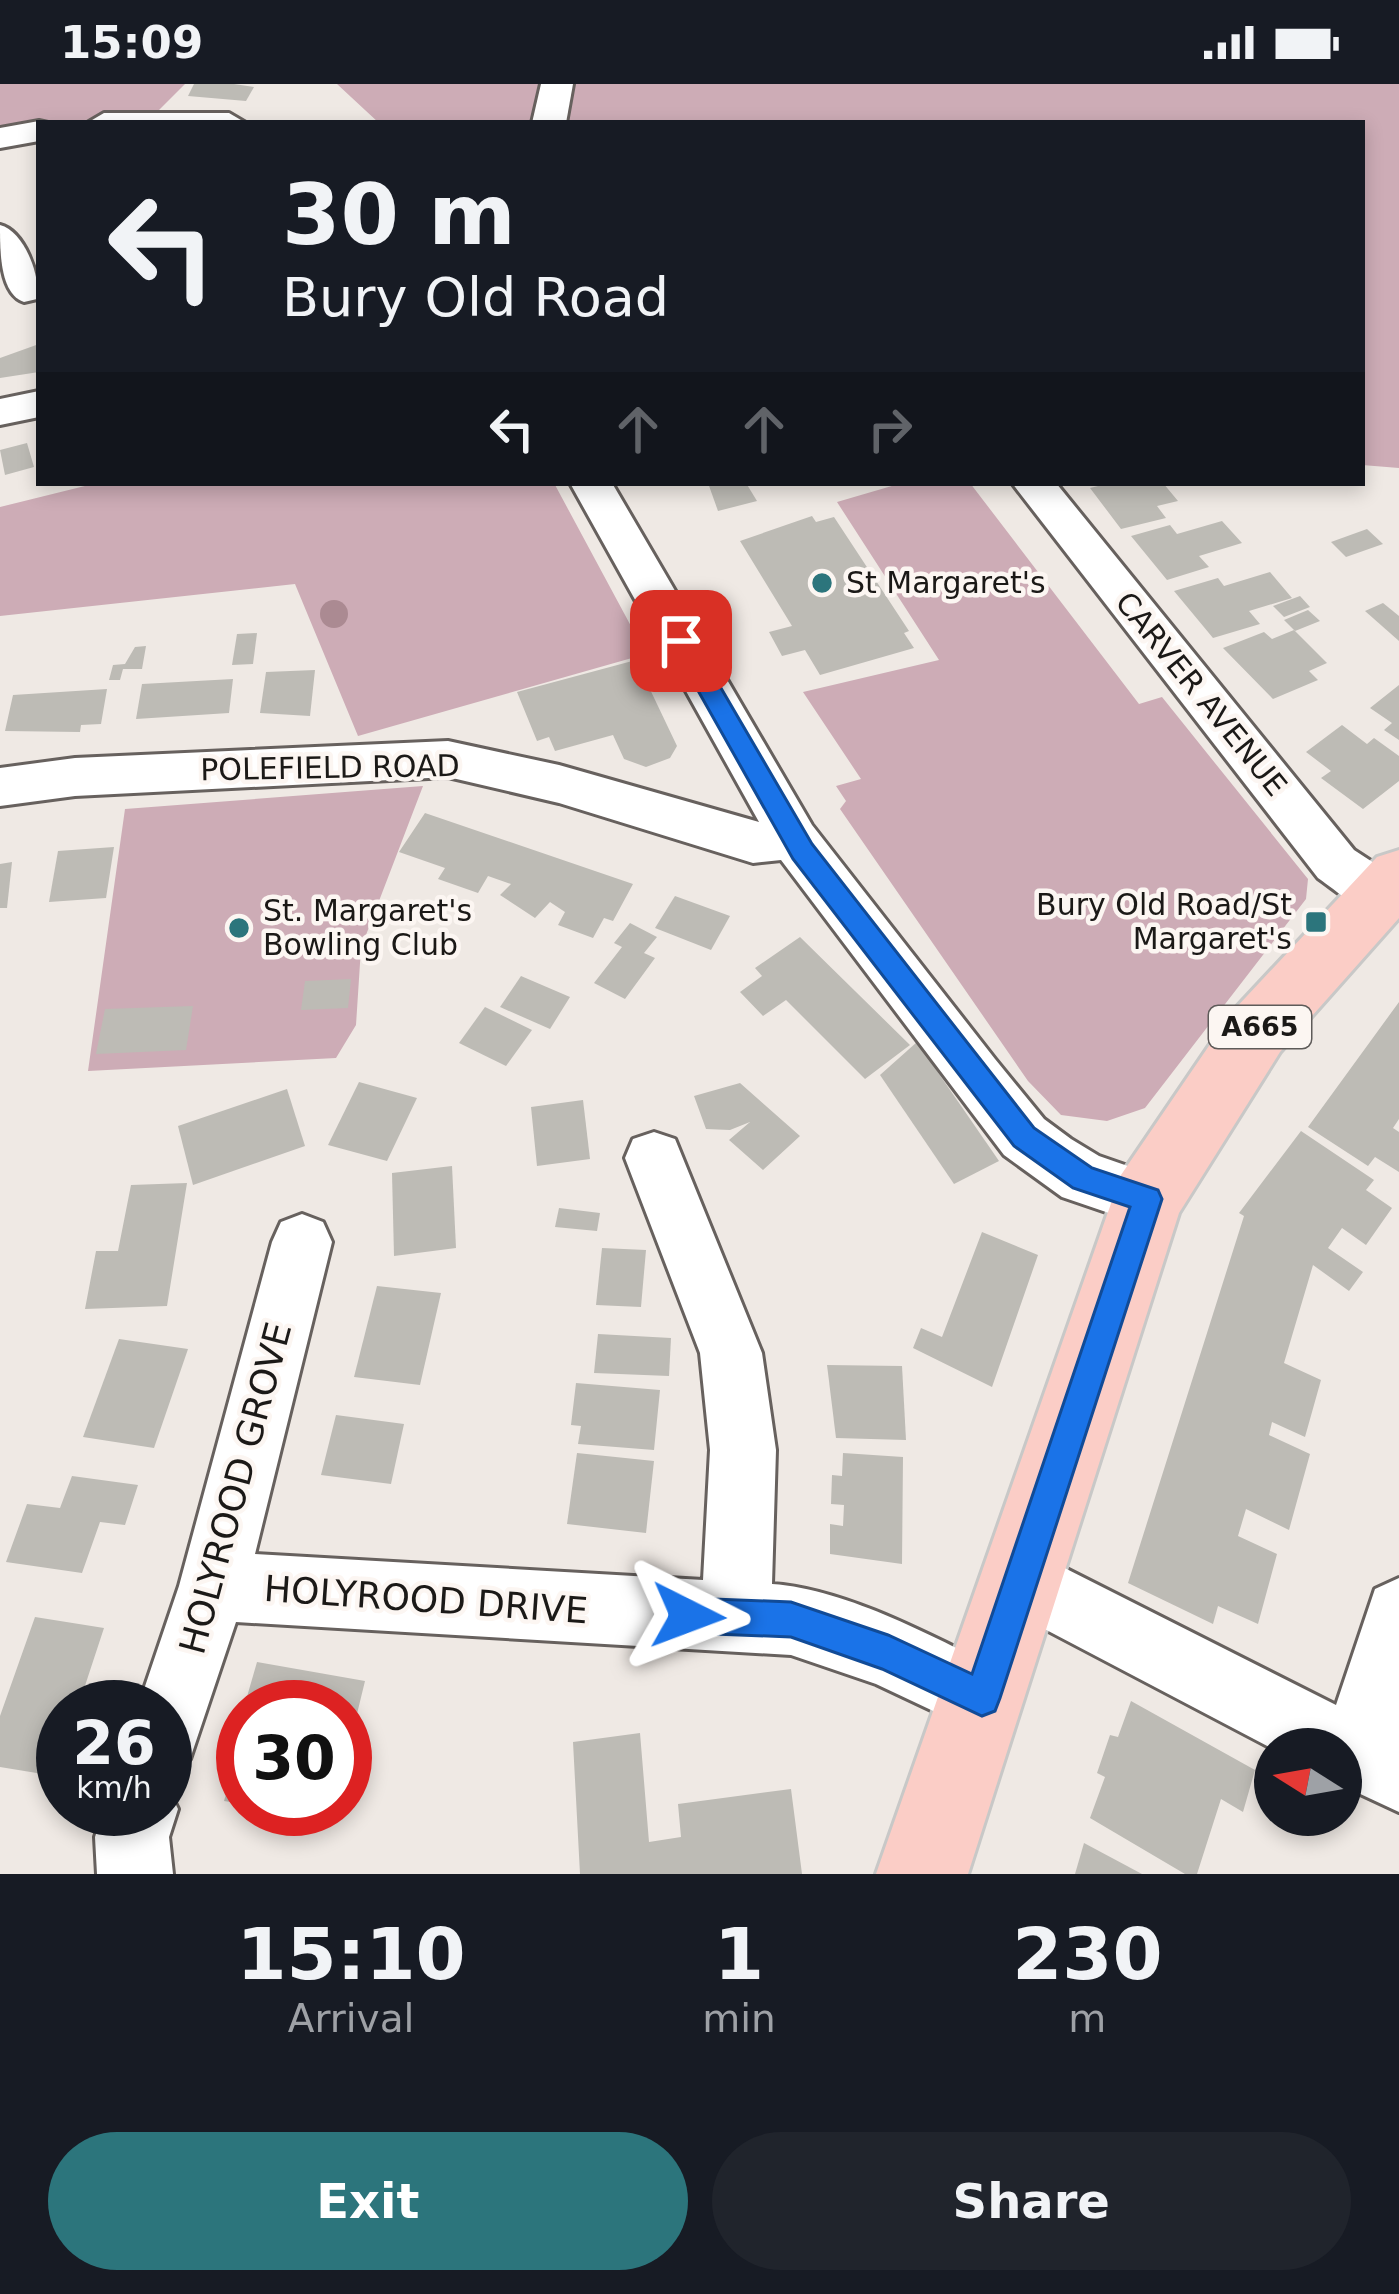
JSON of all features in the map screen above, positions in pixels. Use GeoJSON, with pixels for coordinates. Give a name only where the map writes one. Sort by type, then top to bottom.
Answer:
{"type":"FeatureCollection","features":[{"type":"Feature","properties":{"kind":"main road","name":"A665"},"geometry":{"type":"LineString","coordinates":[[922,1874],[1147,1199],[1256,1032],[1389,884]]}},
{"type":"Feature","properties":{"kind":"street"},"geometry":{"type":"LineString","coordinates":[[550,120],[557,84]]}},
{"type":"Feature","properties":{"kind":"street"},"geometry":{"type":"LineString","coordinates":[[0,138],[36,132]]}},
{"type":"Feature","properties":{"kind":"street"},"geometry":{"type":"LineString","coordinates":[[0,236],[24,291]]}},
{"type":"Feature","properties":{"kind":"street"},"geometry":{"type":"LineString","coordinates":[[0,412],[36,405]]}},
{"type":"Feature","properties":{"kind":"street"},"geometry":{"type":"LineString","coordinates":[[593,486],[794,838],[1024,1137],[1083,1178],[1147,1199]]}},
{"type":"Feature","properties":{"kind":"street","name":"CARVER AVENUE"},"geometry":{"type":"LineString","coordinates":[[1024,486],[1336,864],[1389,884]]}},
{"type":"Feature","properties":{"kind":"street","name":"POLEFIELD ROAD"},"geometry":{"type":"LineString","coordinates":[[0,787],[98,776],[448,759],[559,784],[739,840],[763,844],[794,838]]}},
{"type":"Feature","properties":{"kind":"street"},"geometry":{"type":"LineString","coordinates":[[654,1158],[731,1353],[743,1450],[736,1619]]}},
{"type":"Feature","properties":{"kind":"street","name":"HOLYROOD GROVE"},"geometry":{"type":"LineString","coordinates":[[183,1680],[213,1586],[302,1242]]}},
{"type":"Feature","properties":{"kind":"street"},"geometry":{"type":"LineString","coordinates":[[1021,1580],[1379,1765],[1399,1613]]}},
{"type":"Feature","properties":{"kind":"street","name":"HOLYROOD DRIVE"},"geometry":{"type":"LineString","coordinates":[[213,1586],[791,1620],[888,1653],[982,1698]]}},
{"type":"Feature","properties":{"kind":"street"},"geometry":{"type":"LineString","coordinates":[[132,1836],[135,1874]]}},
{"type":"Feature","properties":{"kind":"shaded area"},"geometry":{"type":"Polygon","coordinates":[[[0,84],[185,84],[158,111],[161,115],[36,120],[0,134],[0,84]]]}},
{"type":"Feature","properties":{"kind":"shaded area"},"geometry":{"type":"Polygon","coordinates":[[[337,84],[1399,84],[1399,468],[1365,465],[1365,120],[376,120],[337,84]]]}},
{"type":"Feature","properties":{"kind":"shaded area"},"geometry":{"type":"Polygon","coordinates":[[[85,486],[556,486],[646,654],[358,736],[295,584],[0,616],[0,507],[85,486]]]}},
{"type":"Feature","properties":{"kind":"shaded area"},"geometry":{"type":"Polygon","coordinates":[[[892,486],[972,486],[1139,704],[1162,697],[1308,879],[1306,899],[1145,1108],[1107,1121],[1061,1115],[1028,1081],[840,809],[846,801],[836,786],[861,779],[803,692],[939,660],[837,502],[892,486]]]}},
{"type":"Feature","properties":{"kind":"shaded area","name":"St. Margaret's Bowling Club"},"geometry":{"type":"Polygon","coordinates":[[[423,786],[361,948],[356,1025],[336,1058],[88,1071],[125,809],[423,786]]]}},
{"type":"Feature","properties":{"kind":"building"},"geometry":{"type":"Polygon","coordinates":[[[194,84],[254,87],[246,101],[188,96],[194,84]]]}},
{"type":"Feature","properties":{"kind":"building"},"geometry":{"type":"Polygon","coordinates":[[[36,345],[36,372],[0,378],[0,358],[36,345]]]}},
{"type":"Feature","properties":{"kind":"building"},"geometry":{"type":"Polygon","coordinates":[[[27,443],[34,467],[5,475],[0,450],[27,443]]]}},
{"type":"Feature","properties":{"kind":"building"},"geometry":{"type":"Polygon","coordinates":[[[709,486],[748,486],[757,501],[718,511],[709,486]]]}},
{"type":"Feature","properties":{"kind":"building"},"geometry":{"type":"Polygon","coordinates":[[[1166,486],[1178,501],[1157,506],[1166,518],[1121,529],[1090,488],[1166,486]]]}},
{"type":"Feature","properties":{"kind":"building","name":"St Margaret's"},"geometry":{"type":"Polygon","coordinates":[[[812,516],[816,522],[834,517],[909,631],[904,633],[914,648],[820,675],[805,650],[782,656],[769,632],[792,626],[740,541],[812,516]]]}},
{"type":"Feature","properties":{"kind":"building"},"geometry":{"type":"Polygon","coordinates":[[[1222,521],[1242,543],[1199,556],[1209,567],[1167,580],[1131,536],[1170,525],[1177,534],[1222,521]]]}},
{"type":"Feature","properties":{"kind":"building"},"geometry":{"type":"Polygon","coordinates":[[[1367,529],[1383,544],[1346,557],[1331,542],[1367,529]]]}},
{"type":"Feature","properties":{"kind":"building"},"geometry":{"type":"Polygon","coordinates":[[[1270,572],[1292,598],[1249,611],[1260,624],[1213,638],[1174,591],[1218,578],[1224,586],[1270,572]]]}},
{"type":"Feature","properties":{"kind":"building"},"geometry":{"type":"Polygon","coordinates":[[[1300,596],[1310,607],[1284,617],[1273,606],[1300,596]]]}},
{"type":"Feature","properties":{"kind":"building"},"geometry":{"type":"Polygon","coordinates":[[[1383,603],[1399,616],[1399,641],[1365,611],[1383,603]]]}},
{"type":"Feature","properties":{"kind":"building"},"geometry":{"type":"Polygon","coordinates":[[[1308,610],[1320,621],[1295,631],[1284,620],[1308,610]]]}},
{"type":"Feature","properties":{"kind":"building"},"geometry":{"type":"Polygon","coordinates":[[[1294,630],[1327,663],[1309,671],[1318,680],[1273,699],[1223,648],[1264,632],[1272,639],[1294,630]]]}},
{"type":"Feature","properties":{"kind":"building"},"geometry":{"type":"Polygon","coordinates":[[[257,633],[253,664],[232,665],[237,634],[257,633]]]}},
{"type":"Feature","properties":{"kind":"building"},"geometry":{"type":"Polygon","coordinates":[[[146,646],[142,669],[123,669],[120,680],[109,680],[113,665],[125,664],[135,647],[146,646]]]}},
{"type":"Feature","properties":{"kind":"building"},"geometry":{"type":"Polygon","coordinates":[[[636,660],[677,746],[670,758],[646,767],[624,759],[613,735],[555,751],[549,737],[537,741],[517,692],[636,660]]]}},
{"type":"Feature","properties":{"kind":"building"},"geometry":{"type":"Polygon","coordinates":[[[315,670],[310,716],[260,713],[266,672],[315,670]]]}},
{"type":"Feature","properties":{"kind":"building"},"geometry":{"type":"Polygon","coordinates":[[[233,679],[229,713],[136,719],[142,684],[233,679]]]}},
{"type":"Feature","properties":{"kind":"building"},"geometry":{"type":"Polygon","coordinates":[[[1399,685],[1399,740],[1384,730],[1392,723],[1370,708],[1399,685]]]}},
{"type":"Feature","properties":{"kind":"building"},"geometry":{"type":"Polygon","coordinates":[[[107,689],[101,724],[81,725],[80,732],[5,731],[13,695],[107,689]]]}},
{"type":"Feature","properties":{"kind":"building"},"geometry":{"type":"Polygon","coordinates":[[[1342,725],[1367,744],[1374,738],[1399,756],[1399,781],[1363,809],[1321,778],[1331,771],[1306,752],[1342,725]]]}},
{"type":"Feature","properties":{"kind":"building"},"geometry":{"type":"Polygon","coordinates":[[[425,813],[633,884],[613,921],[604,918],[593,938],[558,925],[565,912],[550,902],[535,918],[500,895],[511,884],[488,876],[478,893],[438,879],[445,868],[399,852],[425,813]]]}},
{"type":"Feature","properties":{"kind":"building"},"geometry":{"type":"Polygon","coordinates":[[[114,847],[106,898],[49,902],[58,851],[114,847]]]}},
{"type":"Feature","properties":{"kind":"building"},"geometry":{"type":"Polygon","coordinates":[[[12,862],[7,908],[0,908],[0,864],[12,862]]]}},
{"type":"Feature","properties":{"kind":"building"},"geometry":{"type":"Polygon","coordinates":[[[675,896],[730,916],[711,950],[655,928],[675,896]]]}},
{"type":"Feature","properties":{"kind":"building"},"geometry":{"type":"Polygon","coordinates":[[[630,923],[657,937],[644,953],[655,958],[625,999],[594,983],[622,947],[614,943],[630,923]]]}},
{"type":"Feature","properties":{"kind":"building"},"geometry":{"type":"Polygon","coordinates":[[[800,937],[910,1045],[865,1079],[786,1000],[763,1016],[740,992],[762,976],[755,968],[800,937]]]}},
{"type":"Feature","properties":{"kind":"building"},"geometry":{"type":"Polygon","coordinates":[[[521,976],[570,997],[550,1029],[500,1007],[521,976]]]}},
{"type":"Feature","properties":{"kind":"building"},"geometry":{"type":"Polygon","coordinates":[[[351,979],[348,1008],[301,1010],[305,981],[351,979]]]}},
{"type":"Feature","properties":{"kind":"building"},"geometry":{"type":"Polygon","coordinates":[[[1399,1002],[1399,1119],[1393,1128],[1399,1132],[1399,1172],[1375,1157],[1368,1166],[1308,1127],[1399,1002]]]}},
{"type":"Feature","properties":{"kind":"building"},"geometry":{"type":"Polygon","coordinates":[[[193,1006],[186,1050],[96,1054],[105,1009],[193,1006]]]}},
{"type":"Feature","properties":{"kind":"building"},"geometry":{"type":"Polygon","coordinates":[[[485,1007],[532,1030],[506,1066],[459,1043],[485,1007]]]}},
{"type":"Feature","properties":{"kind":"building"},"geometry":{"type":"Polygon","coordinates":[[[917,1042],[999,1161],[954,1184],[880,1075],[917,1042]]]}},
{"type":"Feature","properties":{"kind":"building"},"geometry":{"type":"Polygon","coordinates":[[[359,1082],[417,1098],[387,1161],[328,1145],[359,1082]]]}},
{"type":"Feature","properties":{"kind":"building"},"geometry":{"type":"Polygon","coordinates":[[[740,1083],[800,1136],[763,1170],[729,1140],[750,1122],[730,1130],[706,1129],[694,1096],[740,1083]]]}},
{"type":"Feature","properties":{"kind":"building"},"geometry":{"type":"Polygon","coordinates":[[[287,1089],[305,1146],[193,1185],[178,1126],[287,1089]]]}},
{"type":"Feature","properties":{"kind":"building"},"geometry":{"type":"Polygon","coordinates":[[[583,1100],[590,1159],[537,1166],[531,1107],[583,1100]]]}},
{"type":"Feature","properties":{"kind":"building"},"geometry":{"type":"Polygon","coordinates":[[[1301,1131],[1374,1180],[1366,1190],[1392,1208],[1366,1245],[1342,1228],[1328,1248],[1363,1272],[1349,1291],[1313,1265],[1284,1363],[1321,1380],[1305,1437],[1272,1422],[1269,1435],[1310,1454],[1289,1530],[1246,1509],[1238,1536],[1277,1554],[1258,1624],[1218,1606],[1213,1624],[1128,1583],[1244,1216],[1239,1213],[1301,1131]]]}},
{"type":"Feature","properties":{"kind":"building"},"geometry":{"type":"Polygon","coordinates":[[[452,1166],[456,1248],[394,1256],[392,1173],[452,1166]]]}},
{"type":"Feature","properties":{"kind":"building"},"geometry":{"type":"Polygon","coordinates":[[[187,1183],[167,1306],[85,1309],[96,1251],[118,1251],[131,1185],[187,1183]]]}},
{"type":"Feature","properties":{"kind":"building"},"geometry":{"type":"Polygon","coordinates":[[[559,1208],[600,1213],[597,1231],[555,1227],[559,1208]]]}},
{"type":"Feature","properties":{"kind":"building"},"geometry":{"type":"Polygon","coordinates":[[[982,1232],[1038,1255],[992,1387],[913,1348],[921,1328],[942,1337],[982,1232]]]}},
{"type":"Feature","properties":{"kind":"building"},"geometry":{"type":"Polygon","coordinates":[[[602,1248],[646,1250],[641,1307],[596,1305],[602,1248]]]}},
{"type":"Feature","properties":{"kind":"building"},"geometry":{"type":"Polygon","coordinates":[[[377,1286],[441,1293],[420,1385],[354,1377],[377,1286]]]}},
{"type":"Feature","properties":{"kind":"building"},"geometry":{"type":"Polygon","coordinates":[[[598,1334],[671,1338],[669,1376],[594,1373],[598,1334]]]}},
{"type":"Feature","properties":{"kind":"building"},"geometry":{"type":"Polygon","coordinates":[[[119,1339],[188,1349],[154,1448],[83,1437],[119,1339]]]}},
{"type":"Feature","properties":{"kind":"building"},"geometry":{"type":"Polygon","coordinates":[[[827,1365],[902,1366],[906,1440],[836,1438],[827,1365]]]}},
{"type":"Feature","properties":{"kind":"building"},"geometry":{"type":"Polygon","coordinates":[[[576,1383],[660,1390],[654,1450],[578,1444],[581,1426],[571,1425],[576,1383]]]}},
{"type":"Feature","properties":{"kind":"building"},"geometry":{"type":"Polygon","coordinates":[[[336,1415],[404,1424],[391,1484],[321,1475],[336,1415]]]}},
{"type":"Feature","properties":{"kind":"building"},"geometry":{"type":"Polygon","coordinates":[[[577,1453],[654,1461],[646,1533],[567,1524],[577,1453]]]}},
{"type":"Feature","properties":{"kind":"building"},"geometry":{"type":"Polygon","coordinates":[[[843,1453],[903,1457],[902,1564],[830,1554],[830,1524],[843,1526],[844,1505],[831,1504],[832,1475],[842,1476],[843,1453]]]}},
{"type":"Feature","properties":{"kind":"building"},"geometry":{"type":"Polygon","coordinates":[[[72,1476],[138,1485],[125,1525],[100,1522],[82,1573],[6,1562],[27,1504],[60,1508],[72,1476]]]}},
{"type":"Feature","properties":{"kind":"building"},"geometry":{"type":"Polygon","coordinates":[[[35,1617],[104,1628],[87,1680],[36,1680],[36,1773],[0,1767],[0,1716],[35,1617]]]}},
{"type":"Feature","properties":{"kind":"building"},"geometry":{"type":"Polygon","coordinates":[[[257,1662],[359,1680],[252,1680],[257,1662]]]}},
{"type":"Feature","properties":{"kind":"building"},"geometry":{"type":"Polygon","coordinates":[[[1131,1701],[1254,1769],[1243,1812],[1221,1799],[1197,1874],[1185,1874],[1090,1818],[1105,1777],[1097,1773],[1110,1735],[1118,1737],[1131,1701]]]}},
{"type":"Feature","properties":{"kind":"building"},"geometry":{"type":"Polygon","coordinates":[[[640,1733],[649,1842],[681,1837],[678,1804],[791,1789],[802,1874],[580,1874],[573,1742],[640,1733]]]}},
{"type":"Feature","properties":{"kind":"building"},"geometry":{"type":"Polygon","coordinates":[[[1084,1843],[1142,1874],[1075,1874],[1084,1843]]]}},
{"type":"Feature","properties":{"kind":"place","name":"St Margaret's"},"geometry":{"type":"Point","coordinates":[822,583]}},
{"type":"Feature","properties":{"kind":"place","name":"Bury Old Road/St Margaret's"},"geometry":{"type":"Point","coordinates":[1316,922]}},
{"type":"Feature","properties":{"kind":"place","name":"St. Margaret's Bowling Club"},"geometry":{"type":"Point","coordinates":[239,928]}},
{"type":"Feature","properties":{"kind":"route"},"geometry":{"type":"LineString","coordinates":[[681,641],[802,851],[1024,1137],[1083,1178],[1147,1199],[982,1698],[888,1653],[791,1620],[688,1616]]}}]}
